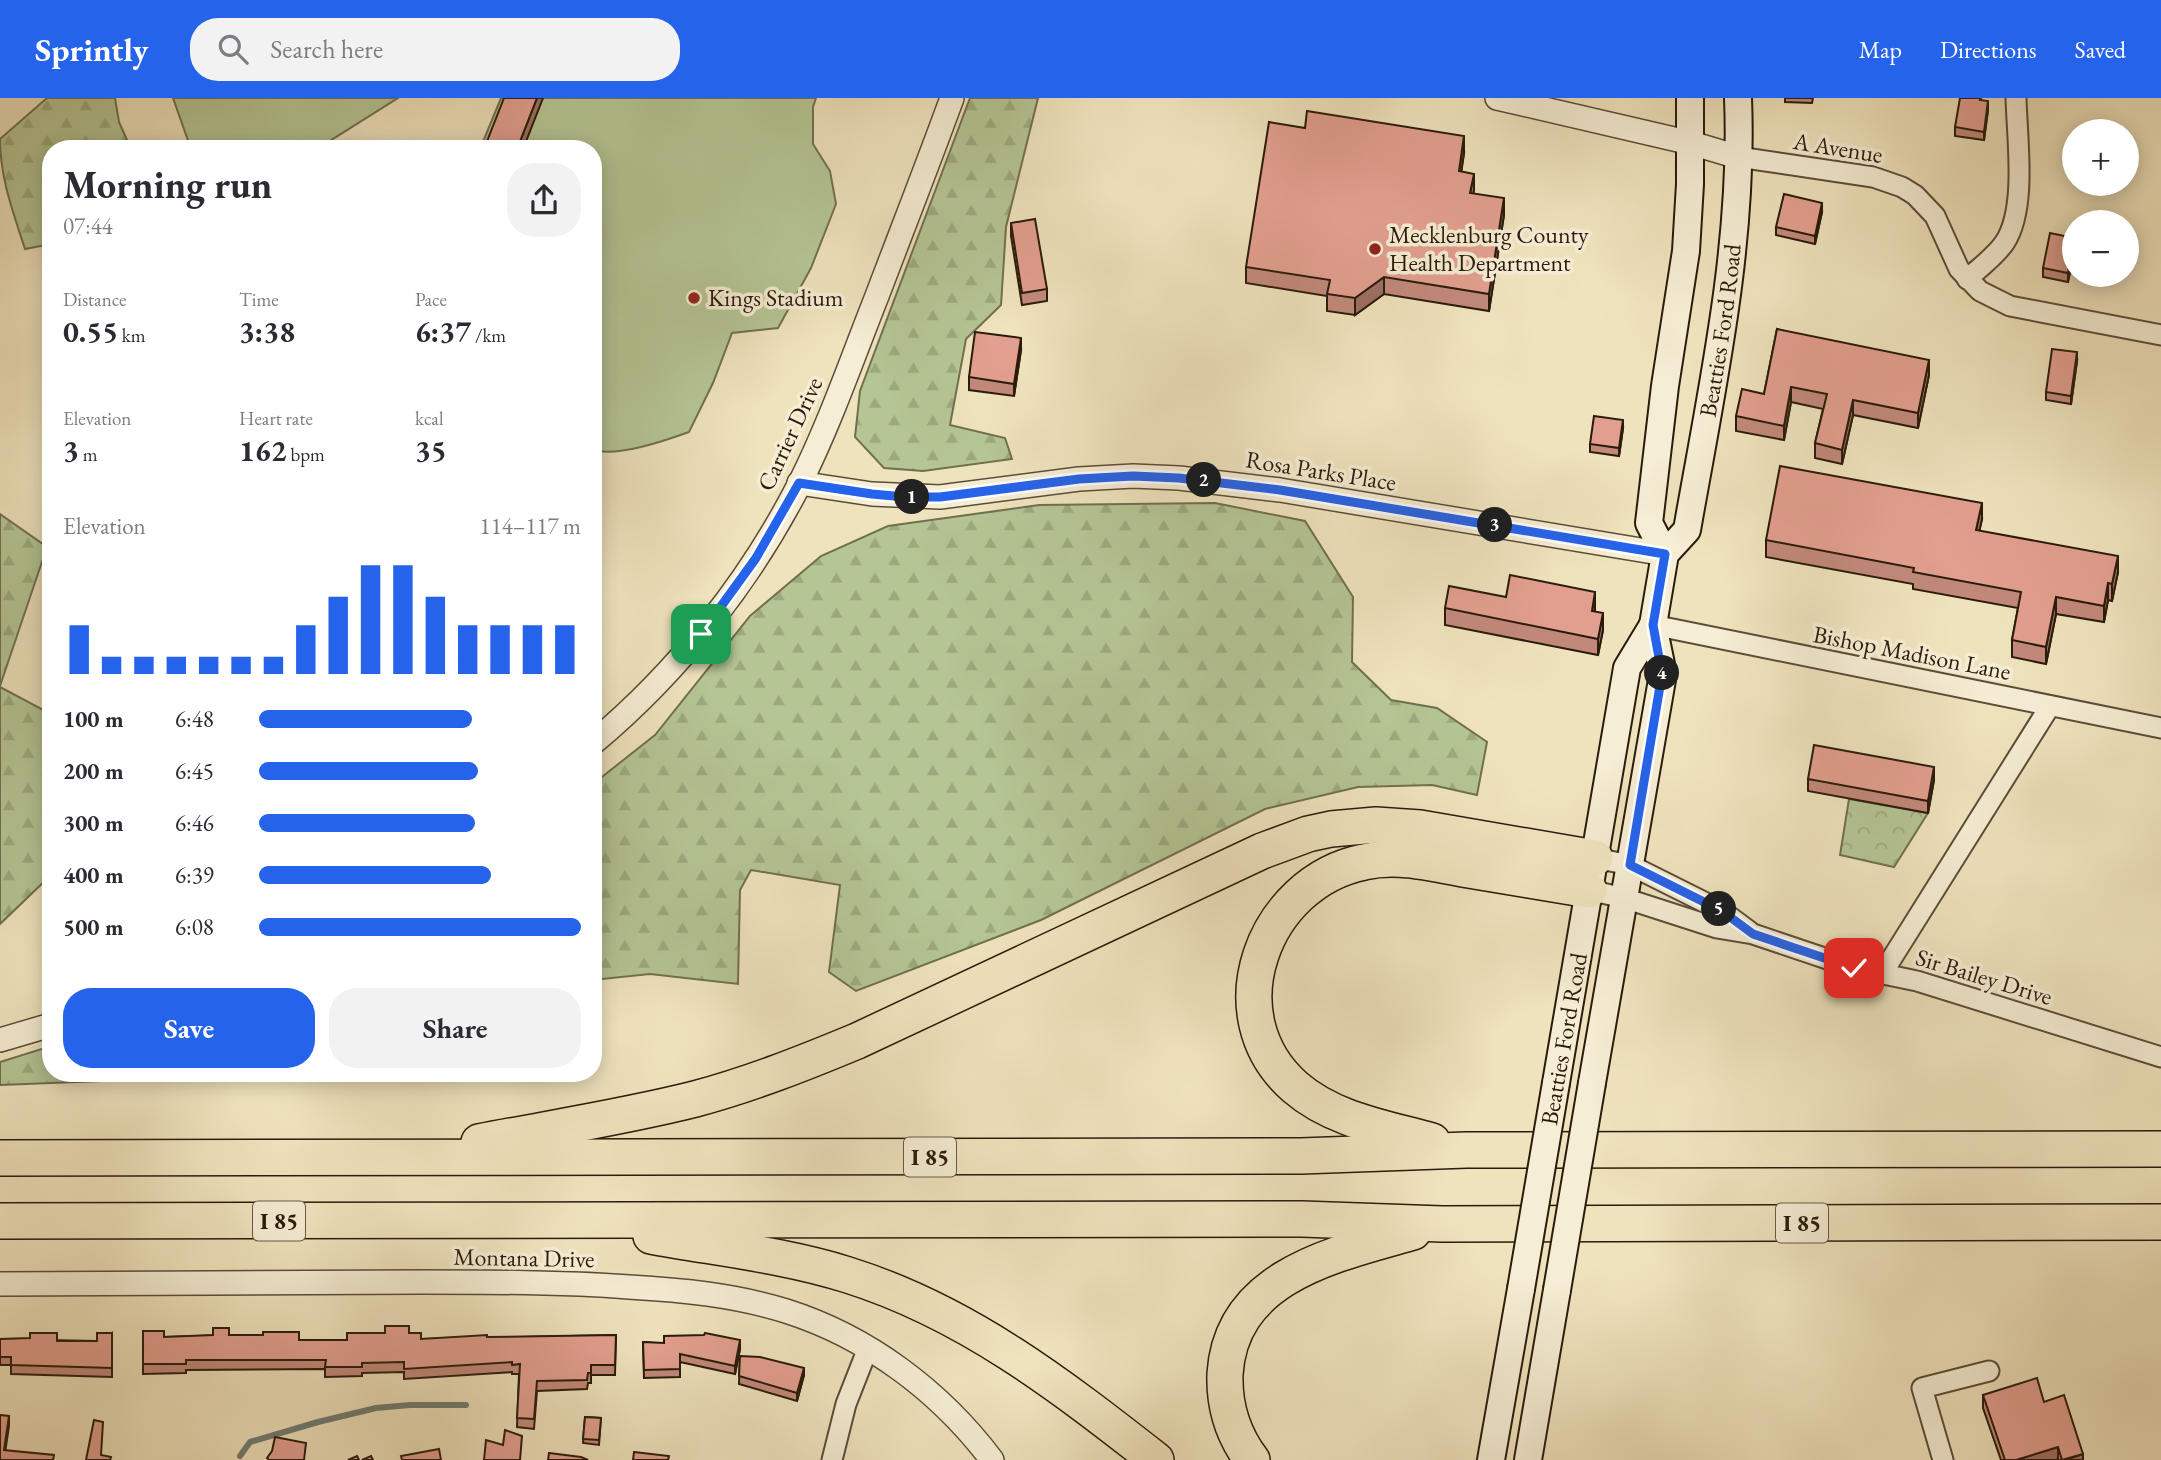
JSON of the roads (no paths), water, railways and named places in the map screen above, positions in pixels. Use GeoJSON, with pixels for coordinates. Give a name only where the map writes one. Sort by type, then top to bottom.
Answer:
{"type":"FeatureCollection","features":[{"type":"Feature","properties":{"kind":"highway"},"geometry":{"type":"LineString","coordinates":[[394,1158],[643,1111],[696,1098],[792,1067],[870,1035],[1262,851],[1308,834],[1353,825],[1399,825],[1592,874]]}},
{"type":"Feature","properties":{"kind":"highway"},"geometry":{"type":"LineString","coordinates":[[1466,1150],[1337,1113],[1307,1097],[1280,1072],[1262,1042],[1254,1008],[1255,974],[1269,937],[1287,908],[1313,884],[1345,867],[1380,859],[1592,874]]}},
{"type":"Feature","properties":{"kind":"highway","name":"I 85"},"geometry":{"type":"LineString","coordinates":[[0,1158],[1287,1156],[1466,1150],[2161,1149]]}},
{"type":"Feature","properties":{"kind":"highway","name":"I 85"},"geometry":{"type":"LineString","coordinates":[[0,1221],[1302,1219],[1442,1224],[2161,1222]]}},
{"type":"Feature","properties":{"kind":"highway"},"geometry":{"type":"LineString","coordinates":[[558,1220],[778,1258],[846,1274],[880,1286],[944,1314],[1009,1351],[1156,1460]]}},
{"type":"Feature","properties":{"kind":"highway"},"geometry":{"type":"LineString","coordinates":[[1252,1460],[1233,1428],[1225,1381],[1229,1349],[1234,1335],[1251,1308],[1275,1284],[1317,1261],[1442,1224]]}},
{"type":"Feature","properties":{"kind":"main road","name":"Beatties Ford Road"},"geometry":{"type":"LineString","coordinates":[[1665,554],[1649,523],[1665,386],[1686,251],[1691,143],[1690,98]]}},
{"type":"Feature","properties":{"kind":"main road","name":"Beatties Ford Road"},"geometry":{"type":"LineString","coordinates":[[1528,1460],[1662,674],[1653,625],[1665,554],[1687,530],[1733,256],[1738,98]]}},
{"type":"Feature","properties":{"kind":"main road","name":"Beatties Ford Road"},"geometry":{"type":"LineString","coordinates":[[1491,1460],[1627,668],[1653,625]]}},
{"type":"Feature","properties":{"kind":"street","name":"Carrier Drive"},"geometry":{"type":"LineString","coordinates":[[602,735],[645,696],[707,625],[756,558],[799,483],[834,406],[952,98]]}},
{"type":"Feature","properties":{"kind":"street"},"geometry":{"type":"LineString","coordinates":[[1497,98],[1691,143],[1738,157]]}},
{"type":"Feature","properties":{"kind":"street"},"geometry":{"type":"LineString","coordinates":[[1967,279],[2004,244],[2014,226],[2019,206],[2017,98]]}},
{"type":"Feature","properties":{"kind":"street","name":"A Avenue"},"geometry":{"type":"LineString","coordinates":[[1738,157],[1872,177],[1902,187],[1915,195],[1936,216],[1951,255],[1967,279],[1980,291],[2010,306],[2161,335]]}},
{"type":"Feature","properties":{"kind":"street","name":"Rosa Parks Place"},"geometry":{"type":"LineString","coordinates":[[799,483],[872,494],[929,497],[972,494],[1079,479],[1133,476],[1179,478],[1280,490],[1665,554]]}},
{"type":"Feature","properties":{"kind":"street","name":"Bishop Madison Lane"},"geometry":{"type":"LineString","coordinates":[[1653,625],[2161,728]]}},
{"type":"Feature","properties":{"kind":"street"},"geometry":{"type":"LineString","coordinates":[[1882,974],[2050,706]]}},
{"type":"Feature","properties":{"kind":"street","name":"Sir Bailey Drive"},"geometry":{"type":"LineString","coordinates":[[1592,874],[1630,865],[1722,911],[1753,934]]}},
{"type":"Feature","properties":{"kind":"street","name":"Sir Bailey Drive"},"geometry":{"type":"LineString","coordinates":[[1592,874],[1624,898],[1717,928],[1753,934],[1854,968],[1917,981],[2161,1057]]}},
{"type":"Feature","properties":{"kind":"street"},"geometry":{"type":"LineString","coordinates":[[0,1040],[42,1028]]}},
{"type":"Feature","properties":{"kind":"street","name":"Montana Drive"},"geometry":{"type":"LineString","coordinates":[[0,1284],[500,1282],[663,1289],[733,1298],[786,1311],[868,1348],[895,1365],[937,1399],[967,1429],[992,1460]]}},
{"type":"Feature","properties":{"kind":"street"},"geometry":{"type":"LineString","coordinates":[[832,1460],[846,1404],[868,1348]]}},
{"type":"Feature","properties":{"kind":"street"},"geometry":{"type":"LineString","coordinates":[[1943,1460],[1922,1388],[1989,1371]]}},
{"type":"Feature","properties":{"kind":"waterway"},"geometry":{"type":"LineString","coordinates":[[240,1456],[250,1442],[376,1408],[466,1405]]}},
{"type":"Feature","properties":{"kind":"place","name":"Mecklenburg County Health Department"},"geometry":{"type":"Point","coordinates":[1375,249]}},
{"type":"Feature","properties":{"kind":"place","name":"Kings Stadium"},"geometry":{"type":"Point","coordinates":[694,298]}}]}
